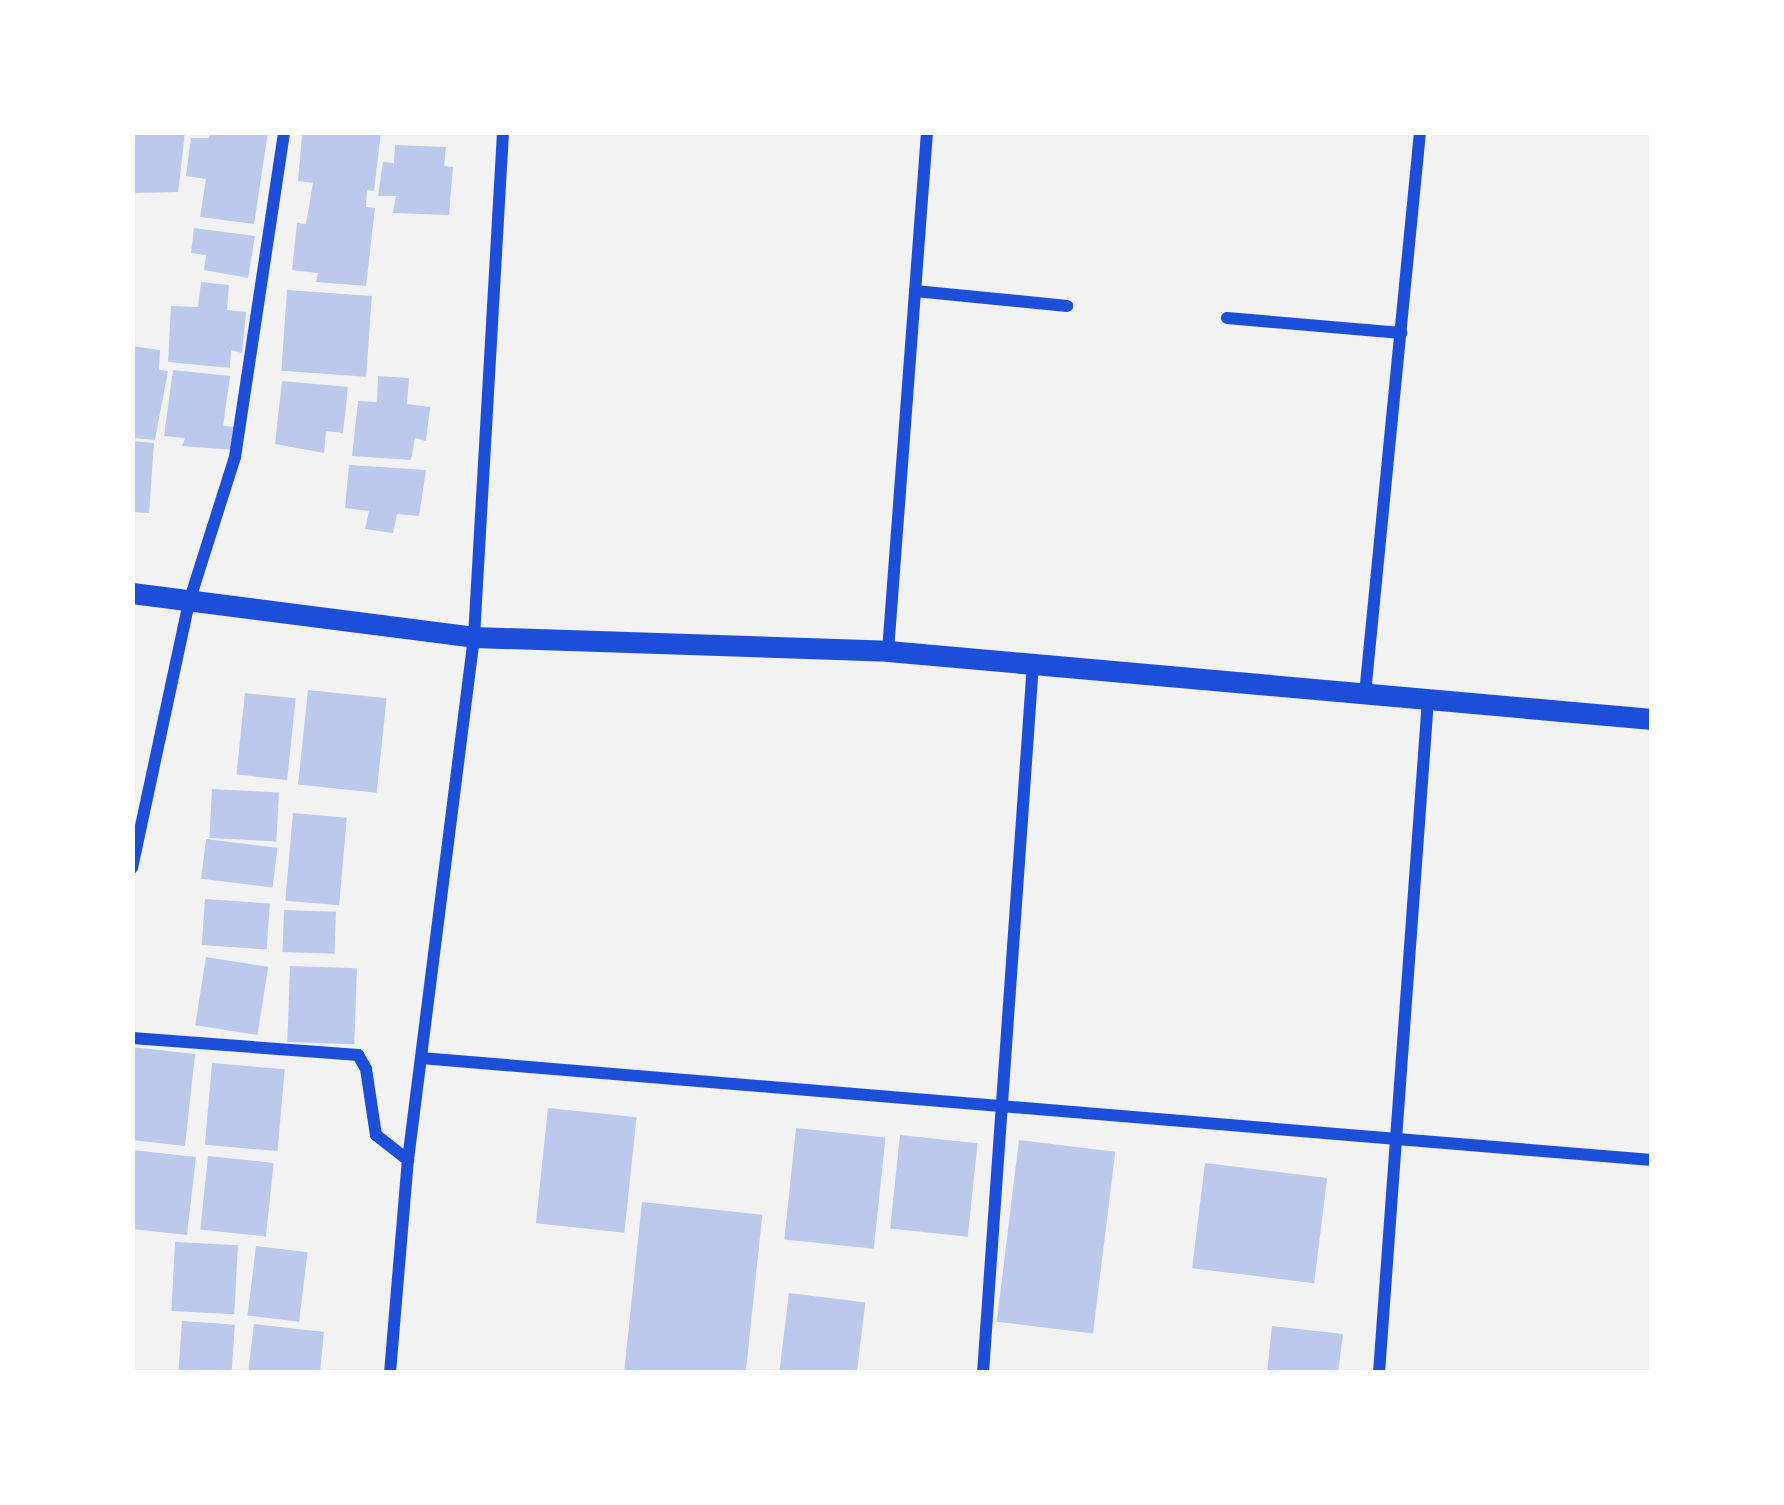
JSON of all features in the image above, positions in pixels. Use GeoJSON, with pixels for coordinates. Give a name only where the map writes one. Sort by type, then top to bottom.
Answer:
{"type":"FeatureCollection","features":[{"type":"Feature","properties":{"kind":"street"},"geometry":{"type":"LineString","coordinates":[[132,868],[189,602],[236,458],[284,132]]}},
{"type":"Feature","properties":{"kind":"street"},"geometry":{"type":"LineString","coordinates":[[390,1373],[408,1160],[474,637],[502,132]]}},
{"type":"Feature","properties":{"kind":"street"},"geometry":{"type":"LineString","coordinates":[[888,651],[927,132]]}},
{"type":"Feature","properties":{"kind":"street"},"geometry":{"type":"LineString","coordinates":[[1365,694],[1420,132]]}},
{"type":"Feature","properties":{"kind":"street"},"geometry":{"type":"LineString","coordinates":[[915,291],[1066,306]]}},
{"type":"Feature","properties":{"kind":"street"},"geometry":{"type":"LineString","coordinates":[[1227,318],[1401,333]]}},
{"type":"Feature","properties":{"kind":"street"},"geometry":{"type":"LineString","coordinates":[[132,593],[474,637],[888,651],[1652,719]]}},
{"type":"Feature","properties":{"kind":"street"},"geometry":{"type":"LineString","coordinates":[[983,1373],[1033,664]]}},
{"type":"Feature","properties":{"kind":"street"},"geometry":{"type":"LineString","coordinates":[[1379,1373],[1428,700]]}},
{"type":"Feature","properties":{"kind":"street"},"geometry":{"type":"LineString","coordinates":[[132,1038],[358,1055],[367,1069],[376,1135],[408,1160]]}},
{"type":"Feature","properties":{"kind":"street"},"geometry":{"type":"LineString","coordinates":[[421,1058],[1652,1160]]}},
{"type":"Feature","properties":{"kind":"building"},"geometry":{"type":"Polygon","coordinates":[[[132,132],[185,132],[178,192],[132,193],[132,132]]]}},
{"type":"Feature","properties":{"kind":"building"},"geometry":{"type":"Polygon","coordinates":[[[210,132],[268,132],[254,224],[200,217],[206,179],[186,176],[191,138],[209,138],[210,132]]]}},
{"type":"Feature","properties":{"kind":"building"},"geometry":{"type":"Polygon","coordinates":[[[381,132],[374,191],[367,190],[366,207],[375,208],[366,286],[316,282],[318,273],[292,270],[297,223],[306,224],[313,183],[298,181],[302,134],[381,132]]]}},
{"type":"Feature","properties":{"kind":"building"},"geometry":{"type":"Polygon","coordinates":[[[395,145],[446,147],[444,166],[453,167],[449,215],[393,213],[396,196],[378,196],[383,162],[394,163],[395,145]]]}},
{"type":"Feature","properties":{"kind":"building"},"geometry":{"type":"Polygon","coordinates":[[[194,228],[255,236],[248,278],[204,270],[206,255],[191,253],[194,228]]]}},
{"type":"Feature","properties":{"kind":"building"},"geometry":{"type":"Polygon","coordinates":[[[201,282],[229,285],[227,310],[246,312],[242,353],[231,350],[230,368],[168,362],[171,306],[198,307],[201,282]]]}},
{"type":"Feature","properties":{"kind":"building"},"geometry":{"type":"Polygon","coordinates":[[[287,290],[372,296],[366,377],[281,371],[287,290]]]}},
{"type":"Feature","properties":{"kind":"building"},"geometry":{"type":"Polygon","coordinates":[[[132,346],[160,350],[159,370],[168,371],[155,440],[132,438],[132,346]]]}},
{"type":"Feature","properties":{"kind":"building"},"geometry":{"type":"Polygon","coordinates":[[[173,370],[230,376],[223,426],[236,427],[234,450],[182,446],[185,438],[164,436],[173,370]]]}},
{"type":"Feature","properties":{"kind":"building"},"geometry":{"type":"Polygon","coordinates":[[[378,376],[409,378],[407,404],[430,407],[426,441],[415,438],[411,460],[352,456],[358,401],[377,402],[378,376]]]}},
{"type":"Feature","properties":{"kind":"building"},"geometry":{"type":"Polygon","coordinates":[[[282,381],[348,387],[343,433],[326,431],[324,453],[275,444],[282,381]]]}},
{"type":"Feature","properties":{"kind":"building"},"geometry":{"type":"Polygon","coordinates":[[[132,441],[154,443],[149,513],[132,512],[132,441]]]}},
{"type":"Feature","properties":{"kind":"building"},"geometry":{"type":"Polygon","coordinates":[[[349,465],[426,470],[419,516],[397,514],[393,533],[365,529],[369,511],[345,508],[349,465]]]}},
{"type":"Feature","properties":{"kind":"building"},"geometry":{"type":"Polygon","coordinates":[[[308,690],[387,698],[377,793],[298,784],[308,690]]]}},
{"type":"Feature","properties":{"kind":"building"},"geometry":{"type":"Polygon","coordinates":[[[245,693],[296,698],[287,780],[236,775],[245,693]]]}},
{"type":"Feature","properties":{"kind":"building"},"geometry":{"type":"Polygon","coordinates":[[[212,789],[279,793],[276,841],[209,838],[212,789]]]}},
{"type":"Feature","properties":{"kind":"building"},"geometry":{"type":"Polygon","coordinates":[[[293,813],[347,818],[339,905],[285,901],[293,813]]]}},
{"type":"Feature","properties":{"kind":"building"},"geometry":{"type":"Polygon","coordinates":[[[206,839],[277,848],[273,887],[201,879],[206,839]]]}},
{"type":"Feature","properties":{"kind":"building"},"geometry":{"type":"Polygon","coordinates":[[[205,899],[270,904],[267,949],[202,945],[205,899]]]}},
{"type":"Feature","properties":{"kind":"building"},"geometry":{"type":"Polygon","coordinates":[[[284,910],[336,912],[335,954],[283,952],[284,910]]]}},
{"type":"Feature","properties":{"kind":"building"},"geometry":{"type":"Polygon","coordinates":[[[206,957],[268,967],[257,1035],[195,1025],[206,957]]]}},
{"type":"Feature","properties":{"kind":"building"},"geometry":{"type":"Polygon","coordinates":[[[290,966],[357,968],[354,1044],[287,1042],[290,966]]]}},
{"type":"Feature","properties":{"kind":"building"},"geometry":{"type":"Polygon","coordinates":[[[132,1047],[195,1054],[185,1146],[132,1140],[132,1047]]]}},
{"type":"Feature","properties":{"kind":"building"},"geometry":{"type":"Polygon","coordinates":[[[212,1063],[285,1069],[278,1151],[205,1145],[212,1063]]]}},
{"type":"Feature","properties":{"kind":"building"},"geometry":{"type":"Polygon","coordinates":[[[548,1108],[637,1117],[624,1233],[536,1223],[548,1108]]]}},
{"type":"Feature","properties":{"kind":"building"},"geometry":{"type":"Polygon","coordinates":[[[796,1128],[886,1137],[874,1249],[784,1239],[796,1128]]]}},
{"type":"Feature","properties":{"kind":"building"},"geometry":{"type":"Polygon","coordinates":[[[900,1135],[978,1143],[968,1237],[890,1228],[900,1135]]]}},
{"type":"Feature","properties":{"kind":"building"},"geometry":{"type":"Polygon","coordinates":[[[1019,1140],[1115,1152],[1093,1333],[997,1322],[1019,1140]]]}},
{"type":"Feature","properties":{"kind":"building"},"geometry":{"type":"Polygon","coordinates":[[[132,1150],[196,1157],[187,1235],[132,1229],[132,1150]]]}},
{"type":"Feature","properties":{"kind":"building"},"geometry":{"type":"Polygon","coordinates":[[[208,1156],[274,1163],[266,1236],[200,1230],[208,1156]]]}},
{"type":"Feature","properties":{"kind":"building"},"geometry":{"type":"Polygon","coordinates":[[[1205,1163],[1327,1178],[1314,1283],[1192,1268],[1205,1163]]]}},
{"type":"Feature","properties":{"kind":"building"},"geometry":{"type":"Polygon","coordinates":[[[642,1202],[762,1215],[746,1373],[624,1373],[642,1202]]]}},
{"type":"Feature","properties":{"kind":"building"},"geometry":{"type":"Polygon","coordinates":[[[175,1242],[238,1245],[234,1314],[171,1311],[175,1242]]]}},
{"type":"Feature","properties":{"kind":"building"},"geometry":{"type":"Polygon","coordinates":[[[256,1246],[308,1252],[299,1322],[247,1315],[256,1246]]]}},
{"type":"Feature","properties":{"kind":"building"},"geometry":{"type":"Polygon","coordinates":[[[789,1293],[865,1302],[857,1373],[779,1373],[789,1293]]]}},
{"type":"Feature","properties":{"kind":"building"},"geometry":{"type":"Polygon","coordinates":[[[182,1321],[235,1325],[231,1373],[178,1373],[182,1321]]]}},
{"type":"Feature","properties":{"kind":"building"},"geometry":{"type":"Polygon","coordinates":[[[254,1324],[324,1332],[320,1373],[248,1373],[254,1324]]]}},
{"type":"Feature","properties":{"kind":"building"},"geometry":{"type":"Polygon","coordinates":[[[1272,1326],[1343,1334],[1338,1373],[1267,1373],[1272,1326]]]}}]}
